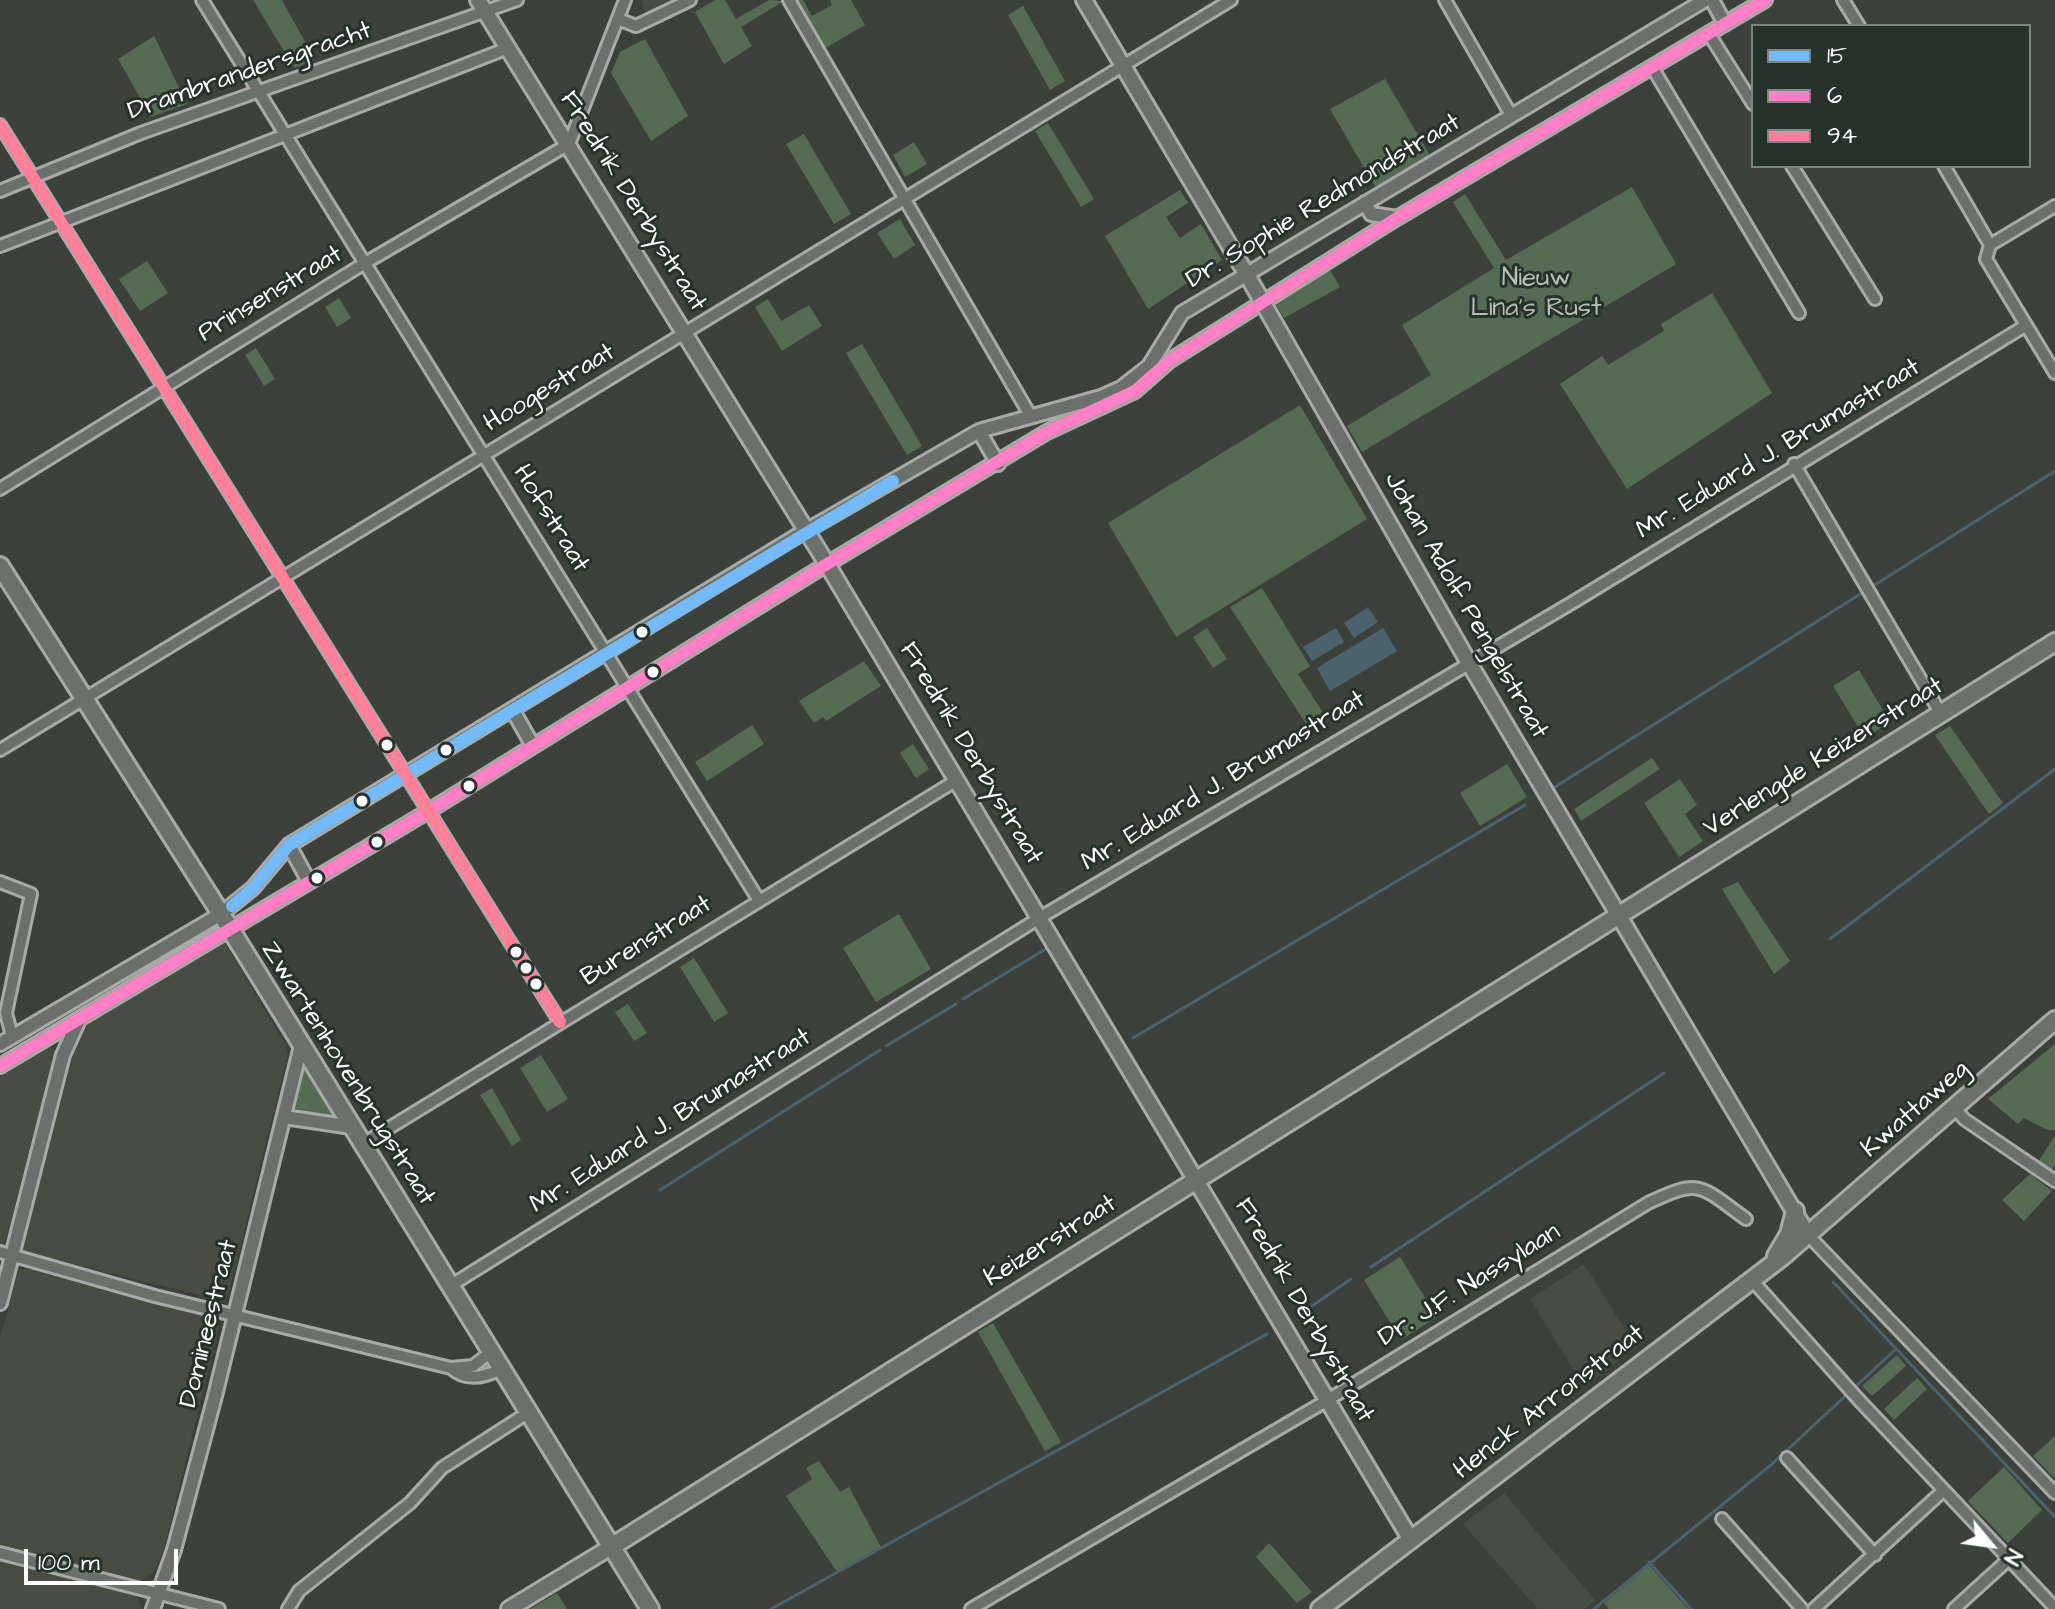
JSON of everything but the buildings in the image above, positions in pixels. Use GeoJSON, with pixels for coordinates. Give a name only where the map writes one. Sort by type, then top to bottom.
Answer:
{"type":"FeatureCollection","features":[{"type":"Feature","properties":{"kind":"main road","name":"Johan Adolf Pengelstraat"},"geometry":{"type":"LineString","coordinates":[[1084,0],[1247,275],[1469,663],[1808,1235]]}},
{"type":"Feature","properties":{"kind":"main road","name":"Fredrik Derbystraat"},"geometry":{"type":"LineString","coordinates":[[482,6],[807,531],[1041,917],[1411,1540]]}},
{"type":"Feature","properties":{"kind":"main road","name":"Zwartenhovenbrugstraat"},"geometry":{"type":"LineString","coordinates":[[0,566],[226,921],[650,1609]]}},
{"type":"Feature","properties":{"kind":"main road","name":"Verlengde Keizerstraat"},"geometry":{"type":"LineString","coordinates":[[1619,915],[2055,642]]}},
{"type":"Feature","properties":{"kind":"main road","name":"Keizerstraat"},"geometry":{"type":"LineString","coordinates":[[509,1609],[1619,915]]}},
{"type":"Feature","properties":{"kind":"main road","name":"Kwattaweg"},"geometry":{"type":"LineString","coordinates":[[1808,1235],[2055,1020]]}},
{"type":"Feature","properties":{"kind":"main road"},"geometry":{"type":"LineString","coordinates":[[1768,1267],[1789,1234],[1795,1211]]}},
{"type":"Feature","properties":{"kind":"main road","name":"Henck Arronstraat"},"geometry":{"type":"LineString","coordinates":[[1320,1609],[1808,1235]]}},
{"type":"Feature","properties":{"kind":"street","name":"Hofstraat"},"geometry":{"type":"LineString","coordinates":[[202,0],[758,899]]}},
{"type":"Feature","properties":{"kind":"street","name":"Drambrandersgracht"},"geometry":{"type":"LineString","coordinates":[[0,191],[141,133],[258,92],[482,6],[517,0]]}},
{"type":"Feature","properties":{"kind":"street"},"geometry":{"type":"LineString","coordinates":[[569,144],[625,0]]}},
{"type":"Feature","properties":{"kind":"street"},"geometry":{"type":"LineString","coordinates":[[618,19],[636,26],[690,0]]}},
{"type":"Feature","properties":{"kind":"street"},"geometry":{"type":"LineString","coordinates":[[789,0],[1030,415]]}},
{"type":"Feature","properties":{"kind":"street","name":"Hoogestraat"},"geometry":{"type":"LineString","coordinates":[[0,750],[1231,0]]}},
{"type":"Feature","properties":{"kind":"street"},"geometry":{"type":"LineString","coordinates":[[1445,0],[1511,115]]}},
{"type":"Feature","properties":{"kind":"street","name":"Dr. Sophie Redmondstraat"},"geometry":{"type":"LineString","coordinates":[[0,1044],[226,921],[309,882],[827,564],[998,464],[1082,408],[1121,388],[1149,366],[1182,313],[1705,0]]}},
{"type":"Feature","properties":{"kind":"street"},"geometry":{"type":"LineString","coordinates":[[1712,0],[1725,24]]}},
{"type":"Feature","properties":{"kind":"street"},"geometry":{"type":"LineString","coordinates":[[1736,0],[1743,13]]}},
{"type":"Feature","properties":{"kind":"street","name":"Dr. Sophie Redmondstraat"},"geometry":{"type":"LineString","coordinates":[[0,1066],[80,1019],[226,921],[289,845],[404,774],[979,431],[1030,415],[1082,408],[1135,391],[1169,361],[1397,218],[1765,0]]}},
{"type":"Feature","properties":{"kind":"street"},"geometry":{"type":"LineString","coordinates":[[1843,0],[1858,24]]}},
{"type":"Feature","properties":{"kind":"street"},"geometry":{"type":"LineString","coordinates":[[1709,34],[1751,101]]}},
{"type":"Feature","properties":{"kind":"street"},"geometry":{"type":"LineString","coordinates":[[0,246],[508,48]]}},
{"type":"Feature","properties":{"kind":"street"},"geometry":{"type":"LineString","coordinates":[[1652,67],[1799,313]]}},
{"type":"Feature","properties":{"kind":"street"},"geometry":{"type":"LineString","coordinates":[[0,125],[560,1022]]}},
{"type":"Feature","properties":{"kind":"street","name":"Prinsenstraat"},"geometry":{"type":"LineString","coordinates":[[0,489],[365,263],[569,144]]}},
{"type":"Feature","properties":{"kind":"street"},"geometry":{"type":"LineString","coordinates":[[1793,168],[1875,299]]}},
{"type":"Feature","properties":{"kind":"street"},"geometry":{"type":"LineString","coordinates":[[1945,168],[1990,245]]}},
{"type":"Feature","properties":{"kind":"street"},"geometry":{"type":"LineString","coordinates":[[1365,203],[1371,214],[1397,218]]}},
{"type":"Feature","properties":{"kind":"street"},"geometry":{"type":"LineString","coordinates":[[2055,206],[1990,245],[1986,259],[2055,373]]}},
{"type":"Feature","properties":{"kind":"street","name":"Mr. Eduard J. Brumastraat"},"geometry":{"type":"LineString","coordinates":[[450,1286],[1041,917],[1469,663],[2025,326]]}},
{"type":"Feature","properties":{"kind":"street"},"geometry":{"type":"LineString","coordinates":[[979,431],[998,464]]}},
{"type":"Feature","properties":{"kind":"street"},"geometry":{"type":"LineString","coordinates":[[1794,464],[1941,714]]}},
{"type":"Feature","properties":{"kind":"street"},"geometry":{"type":"LineString","coordinates":[[512,709],[533,746]]}},
{"type":"Feature","properties":{"kind":"street","name":"Burenstraat"},"geometry":{"type":"LineString","coordinates":[[363,1144],[758,899],[957,780]]}},
{"type":"Feature","properties":{"kind":"street"},"geometry":{"type":"LineString","coordinates":[[289,845],[309,882]]}},
{"type":"Feature","properties":{"kind":"street"},"geometry":{"type":"LineString","coordinates":[[0,882],[25,889],[31,894],[6,1013],[12,1036]]}},
{"type":"Feature","properties":{"kind":"street"},"geometry":{"type":"LineString","coordinates":[[46,1017],[63,1055]]}},
{"type":"Feature","properties":{"kind":"street"},"geometry":{"type":"LineString","coordinates":[[0,1303],[6,1254],[63,1055],[80,1019]]}},
{"type":"Feature","properties":{"kind":"street","name":"Domineestraat"},"geometry":{"type":"LineString","coordinates":[[153,1609],[178,1534],[301,1046]]}},
{"type":"Feature","properties":{"kind":"street"},"geometry":{"type":"LineString","coordinates":[[1955,1108],[1964,1119],[2055,1181]]}},
{"type":"Feature","properties":{"kind":"street"},"geometry":{"type":"LineString","coordinates":[[284,1117],[352,1127]]}},
{"type":"Feature","properties":{"kind":"street","name":"Dr. J.F. Nassylaan"},"geometry":{"type":"LineString","coordinates":[[975,1608],[1326,1401],[1648,1203],[1681,1188],[1698,1187],[1746,1219]]}},
{"type":"Feature","properties":{"kind":"street"},"geometry":{"type":"LineString","coordinates":[[1808,1235],[2055,1493]]}},
{"type":"Feature","properties":{"kind":"street"},"geometry":{"type":"LineString","coordinates":[[6,1254],[233,1315],[451,1368],[473,1366],[491,1352]]}},
{"type":"Feature","properties":{"kind":"street"},"geometry":{"type":"LineString","coordinates":[[1751,1279],[1858,1399],[2055,1608]]}},
{"type":"Feature","properties":{"kind":"street"},"geometry":{"type":"LineString","coordinates":[[451,1368],[461,1375],[479,1378],[501,1369]]}},
{"type":"Feature","properties":{"kind":"street"},"geometry":{"type":"LineString","coordinates":[[288,1609],[299,1591],[410,1503],[442,1468],[529,1412]]}},
{"type":"Feature","properties":{"kind":"street"},"geometry":{"type":"LineString","coordinates":[[1787,1458],[1875,1555]]}},
{"type":"Feature","properties":{"kind":"street"},"geometry":{"type":"LineString","coordinates":[[1814,1609],[1944,1490]]}},
{"type":"Feature","properties":{"kind":"street"},"geometry":{"type":"LineString","coordinates":[[1722,1519],[1802,1609]]}},
{"type":"Feature","properties":{"kind":"street"},"geometry":{"type":"LineString","coordinates":[[0,1553],[219,1609]]}},
{"type":"Feature","properties":{"kind":"street"},"geometry":{"type":"LineString","coordinates":[[1954,1609],[2009,1559]]}},
{"type":"Feature","properties":{"kind":"shaded area"},"geometry":{"type":"Polygon","coordinates":[[[642,0],[683,0],[652,16],[644,10],[642,0]]]}},
{"type":"Feature","properties":{"kind":"shaded area"},"geometry":{"type":"Polygon","coordinates":[[[221,937],[286,1045],[288,1054],[228,1296],[220,1300],[21,1251],[75,1033],[84,1018],[221,937]]]}},
{"type":"Feature","properties":{"kind":"shaded area"},"geometry":{"type":"Polygon","coordinates":[[[48,1044],[54,1050],[55,1061],[12,1233],[0,1245],[0,1071],[48,1044]]]}},
{"type":"Feature","properties":{"kind":"shaded area"},"geometry":{"type":"Polygon","coordinates":[[[1584,1264],[1636,1347],[1584,1387],[1530,1299],[1584,1264]]]}},
{"type":"Feature","properties":{"kind":"shaded area"},"geometry":{"type":"Polygon","coordinates":[[[29,1267],[216,1318],[219,1327],[164,1549],[153,1573],[140,1580],[0,1545],[0,1338],[18,1272],[29,1267]]]}},
{"type":"Feature","properties":{"kind":"shaded area"},"geometry":{"type":"Polygon","coordinates":[[[1504,1493],[1595,1600],[1585,1609],[1538,1609],[1463,1524],[1504,1493]]]}},
{"type":"Feature","properties":{"kind":"shaded area"},"geometry":{"type":"Polygon","coordinates":[[[0,1556],[134,1590],[142,1609],[0,1609],[0,1556]]]}},
{"type":"Feature","properties":{"kind":"green space"},"geometry":{"type":"Polygon","coordinates":[[[253,0],[282,0],[315,60],[294,68],[253,0]]]}},
{"type":"Feature","properties":{"kind":"green space"},"geometry":{"type":"Polygon","coordinates":[[[715,0],[725,0],[736,19],[769,0],[784,1],[741,27],[752,46],[724,64],[695,12],[715,0]]]}},
{"type":"Feature","properties":{"kind":"green space"},"geometry":{"type":"Polygon","coordinates":[[[793,0],[803,0],[812,16],[832,5],[830,0],[851,0],[865,25],[822,50],[793,0]]]}},
{"type":"Feature","properties":{"kind":"green space"},"geometry":{"type":"Polygon","coordinates":[[[1023,6],[1065,81],[1050,90],[1008,15],[1023,6]]]}},
{"type":"Feature","properties":{"kind":"green space"},"geometry":{"type":"Polygon","coordinates":[[[154,36],[187,104],[151,117],[118,59],[154,36]]]}},
{"type":"Feature","properties":{"kind":"green space"},"geometry":{"type":"Polygon","coordinates":[[[645,39],[688,116],[651,141],[611,73],[620,52],[645,39]]]}},
{"type":"Feature","properties":{"kind":"green space"},"geometry":{"type":"Polygon","coordinates":[[[1385,79],[1431,157],[1377,190],[1330,109],[1385,79]]]}},
{"type":"Feature","properties":{"kind":"green space"},"geometry":{"type":"Polygon","coordinates":[[[1048,123],[1094,199],[1081,207],[1035,131],[1048,123]]]}},
{"type":"Feature","properties":{"kind":"green space"},"geometry":{"type":"Polygon","coordinates":[[[804,134],[851,214],[834,224],[786,144],[804,134]]]}},
{"type":"Feature","properties":{"kind":"green space"},"geometry":{"type":"Polygon","coordinates":[[[914,142],[927,164],[905,177],[893,155],[914,142]]]}},
{"type":"Feature","properties":{"kind":"green space","name":"Nieuw Lina's Rust"},"geometry":{"type":"Polygon","coordinates":[[[1632,187],[1676,264],[1362,452],[1347,426],[1431,375],[1402,325],[1494,268],[1453,202],[1465,194],[1506,260],[1632,187]]]}},
{"type":"Feature","properties":{"kind":"green space"},"geometry":{"type":"Polygon","coordinates":[[[1180,190],[1188,203],[1166,217],[1180,238],[1201,224],[1222,260],[1148,309],[1105,236],[1180,190]]]}},
{"type":"Feature","properties":{"kind":"green space"},"geometry":{"type":"Polygon","coordinates":[[[900,219],[915,245],[894,259],[877,233],[900,219]]]}},
{"type":"Feature","properties":{"kind":"green space"},"geometry":{"type":"Polygon","coordinates":[[[147,261],[168,293],[140,311],[119,279],[147,261]]]}},
{"type":"Feature","properties":{"kind":"green space"},"geometry":{"type":"Polygon","coordinates":[[[1329,268],[1340,287],[1284,318],[1274,301],[1329,268]]]}},
{"type":"Feature","properties":{"kind":"green space"},"geometry":{"type":"Polygon","coordinates":[[[1712,293],[1772,393],[1627,489],[1560,384],[1602,356],[1608,365],[1664,331],[1661,324],[1712,293]]]}},
{"type":"Feature","properties":{"kind":"green space"},"geometry":{"type":"Polygon","coordinates":[[[339,298],[351,318],[337,327],[325,307],[339,298]]]}},
{"type":"Feature","properties":{"kind":"green space"},"geometry":{"type":"Polygon","coordinates":[[[768,299],[781,321],[809,305],[822,326],[782,351],[755,307],[768,299]]]}},
{"type":"Feature","properties":{"kind":"green space"},"geometry":{"type":"Polygon","coordinates":[[[862,344],[922,446],[907,455],[846,353],[862,344]]]}},
{"type":"Feature","properties":{"kind":"green space"},"geometry":{"type":"Polygon","coordinates":[[[256,348],[275,379],[264,386],[245,355],[256,348]]]}},
{"type":"Feature","properties":{"kind":"green space"},"geometry":{"type":"Polygon","coordinates":[[[1300,405],[1367,519],[1176,637],[1108,523],[1300,405]]]}},
{"type":"Feature","properties":{"kind":"green space"},"geometry":{"type":"Polygon","coordinates":[[[1262,588],[1310,666],[1298,674],[1327,719],[1310,730],[1230,607],[1262,588]]]}},
{"type":"Feature","properties":{"kind":"green space"},"geometry":{"type":"Polygon","coordinates":[[[1207,628],[1227,659],[1213,668],[1193,637],[1207,628]]]}},
{"type":"Feature","properties":{"kind":"green space"},"geometry":{"type":"Polygon","coordinates":[[[864,661],[881,686],[826,721],[823,717],[814,723],[799,701],[864,661]]]}},
{"type":"Feature","properties":{"kind":"green space"},"geometry":{"type":"Polygon","coordinates":[[[1859,670],[1890,722],[1865,738],[1833,686],[1859,670]]]}},
{"type":"Feature","properties":{"kind":"green space"},"geometry":{"type":"Polygon","coordinates":[[[752,725],[764,744],[707,781],[695,762],[752,725]]]}},
{"type":"Feature","properties":{"kind":"green space"},"geometry":{"type":"Polygon","coordinates":[[[1950,726],[2003,803],[1989,814],[1935,735],[1950,726]]]}},
{"type":"Feature","properties":{"kind":"green space"},"geometry":{"type":"Polygon","coordinates":[[[913,744],[929,769],[916,778],[900,753],[913,744]]]}},
{"type":"Feature","properties":{"kind":"green space"},"geometry":{"type":"Polygon","coordinates":[[[1652,758],[1660,769],[1581,821],[1574,809],[1652,758]]]}},
{"type":"Feature","properties":{"kind":"green space"},"geometry":{"type":"Polygon","coordinates":[[[1507,764],[1527,797],[1480,826],[1460,793],[1507,764]]]}},
{"type":"Feature","properties":{"kind":"green space"},"geometry":{"type":"Polygon","coordinates":[[[1680,779],[1697,805],[1685,814],[1703,841],[1679,857],[1644,803],[1680,779]]]}},
{"type":"Feature","properties":{"kind":"green space"},"geometry":{"type":"Polygon","coordinates":[[[1738,882],[1790,961],[1774,974],[1722,889],[1738,882]]]}},
{"type":"Feature","properties":{"kind":"green space"},"geometry":{"type":"Polygon","coordinates":[[[899,914],[931,969],[876,1002],[843,948],[899,914]]]}},
{"type":"Feature","properties":{"kind":"green space"},"geometry":{"type":"Polygon","coordinates":[[[694,958],[728,1013],[714,1022],[680,967],[694,958]]]}},
{"type":"Feature","properties":{"kind":"green space"},"geometry":{"type":"Polygon","coordinates":[[[628,1004],[647,1033],[634,1041],[615,1012],[628,1004]]]}},
{"type":"Feature","properties":{"kind":"green space"},"geometry":{"type":"Polygon","coordinates":[[[2055,1044],[2055,1130],[2047,1130],[2024,1118],[2018,1124],[1988,1099],[2055,1044]]]}},
{"type":"Feature","properties":{"kind":"green space"},"geometry":{"type":"Polygon","coordinates":[[[541,1055],[568,1099],[547,1112],[520,1068],[541,1055]]]}},
{"type":"Feature","properties":{"kind":"green space"},"geometry":{"type":"Polygon","coordinates":[[[304,1065],[338,1119],[292,1109],[304,1065]]]}},
{"type":"Feature","properties":{"kind":"green space"},"geometry":{"type":"Polygon","coordinates":[[[492,1088],[521,1140],[512,1146],[480,1095],[492,1088]]]}},
{"type":"Feature","properties":{"kind":"green space"},"geometry":{"type":"Polygon","coordinates":[[[2055,1135],[2055,1165],[2051,1172],[2037,1164],[2055,1135]]]}},
{"type":"Feature","properties":{"kind":"green space"},"geometry":{"type":"Polygon","coordinates":[[[2030,1174],[2052,1191],[2024,1221],[2002,1200],[2030,1174]]]}},
{"type":"Feature","properties":{"kind":"green space"},"geometry":{"type":"Polygon","coordinates":[[[1400,1257],[1437,1317],[1401,1340],[1364,1280],[1400,1257]]]}},
{"type":"Feature","properties":{"kind":"green space"},"geometry":{"type":"Polygon","coordinates":[[[993,1323],[1061,1442],[1045,1451],[978,1332],[993,1323]]]}},
{"type":"Feature","properties":{"kind":"green space"},"geometry":{"type":"Polygon","coordinates":[[[1897,1355],[1906,1366],[1872,1396],[1862,1386],[1897,1355]]]}},
{"type":"Feature","properties":{"kind":"green space"},"geometry":{"type":"Polygon","coordinates":[[[1917,1378],[1927,1389],[1894,1420],[1884,1409],[1917,1378]]]}},
{"type":"Feature","properties":{"kind":"green space"},"geometry":{"type":"Polygon","coordinates":[[[2055,1436],[2055,1477],[2054,1478],[2033,1456],[2055,1436]]]}},
{"type":"Feature","properties":{"kind":"green space"},"geometry":{"type":"Polygon","coordinates":[[[819,1461],[840,1492],[849,1487],[881,1547],[837,1572],[786,1496],[812,1479],[806,1468],[819,1461]]]}},
{"type":"Feature","properties":{"kind":"green space"},"geometry":{"type":"Polygon","coordinates":[[[2004,1467],[2042,1510],[2008,1543],[1968,1501],[2004,1467]]]}},
{"type":"Feature","properties":{"kind":"green space"},"geometry":{"type":"Polygon","coordinates":[[[1269,1543],[1312,1592],[1297,1603],[1256,1557],[1269,1543]]]}},
{"type":"Feature","properties":{"kind":"green space"},"geometry":{"type":"Polygon","coordinates":[[[1649,1565],[1688,1609],[1609,1609],[1604,1603],[1649,1565]]]}},
{"type":"Feature","properties":{"kind":"green space"},"geometry":{"type":"Polygon","coordinates":[[[557,1593],[567,1609],[530,1609],[557,1593]]]}},
{"type":"Feature","properties":{"kind":"water"},"geometry":{"type":"Polygon","coordinates":[[[1368,607],[1378,622],[1354,638],[1344,623],[1368,607]]]}},
{"type":"Feature","properties":{"kind":"water"},"geometry":{"type":"Polygon","coordinates":[[[1336,628],[1344,642],[1312,661],[1303,647],[1336,628]]]}},
{"type":"Feature","properties":{"kind":"water"},"geometry":{"type":"Polygon","coordinates":[[[1383,628],[1397,651],[1330,691],[1317,668],[1383,628]]]}},
{"type":"Feature","properties":{"kind":"waterway"},"geometry":{"type":"LineString","coordinates":[[1555,787],[2055,471]]}},
{"type":"Feature","properties":{"kind":"waterway"},"geometry":{"type":"LineString","coordinates":[[1830,939],[2055,769]]}},
{"type":"Feature","properties":{"kind":"waterway"},"geometry":{"type":"LineString","coordinates":[[1133,1038],[1525,805]]}},
{"type":"Feature","properties":{"kind":"waterway"},"geometry":{"type":"LineString","coordinates":[[963,999],[1049,947]]}},
{"type":"Feature","properties":{"kind":"waterway"},"geometry":{"type":"LineString","coordinates":[[886,1046],[956,1004]]}},
{"type":"Feature","properties":{"kind":"waterway"},"geometry":{"type":"LineString","coordinates":[[660,1190],[880,1050]]}},
{"type":"Feature","properties":{"kind":"waterway"},"geometry":{"type":"LineString","coordinates":[[1371,1267],[1664,1073]]}},
{"type":"Feature","properties":{"kind":"waterway"},"geometry":{"type":"LineString","coordinates":[[1299,1315],[1351,1279]]}},
{"type":"Feature","properties":{"kind":"waterway"},"geometry":{"type":"LineString","coordinates":[[1833,1282],[2055,1517]]}},
{"type":"Feature","properties":{"kind":"waterway"},"geometry":{"type":"LineString","coordinates":[[771,1609],[1267,1334]]}},
{"type":"Feature","properties":{"kind":"waterway"},"geometry":{"type":"LineString","coordinates":[[1594,1609],[1771,1465],[1896,1349]]}},
{"type":"Feature","properties":{"kind":"waterway"},"geometry":{"type":"LineString","coordinates":[[1649,1562],[1691,1609]]}},
{"type":"Feature","properties":{"kind":"transit line","name":"6"},"geometry":{"type":"LineString","coordinates":[[0,1066],[427,812],[827,564],[1047,432],[1135,391],[1169,361],[1397,218],[1765,0]]}},
{"type":"Feature","properties":{"kind":"transit line","name":"94"},"geometry":{"type":"LineString","coordinates":[[0,125],[560,1022]]}},
{"type":"Feature","properties":{"kind":"transit line","name":"15"},"geometry":{"type":"LineString","coordinates":[[232,906],[253,888],[289,845],[893,481]]}}]}
